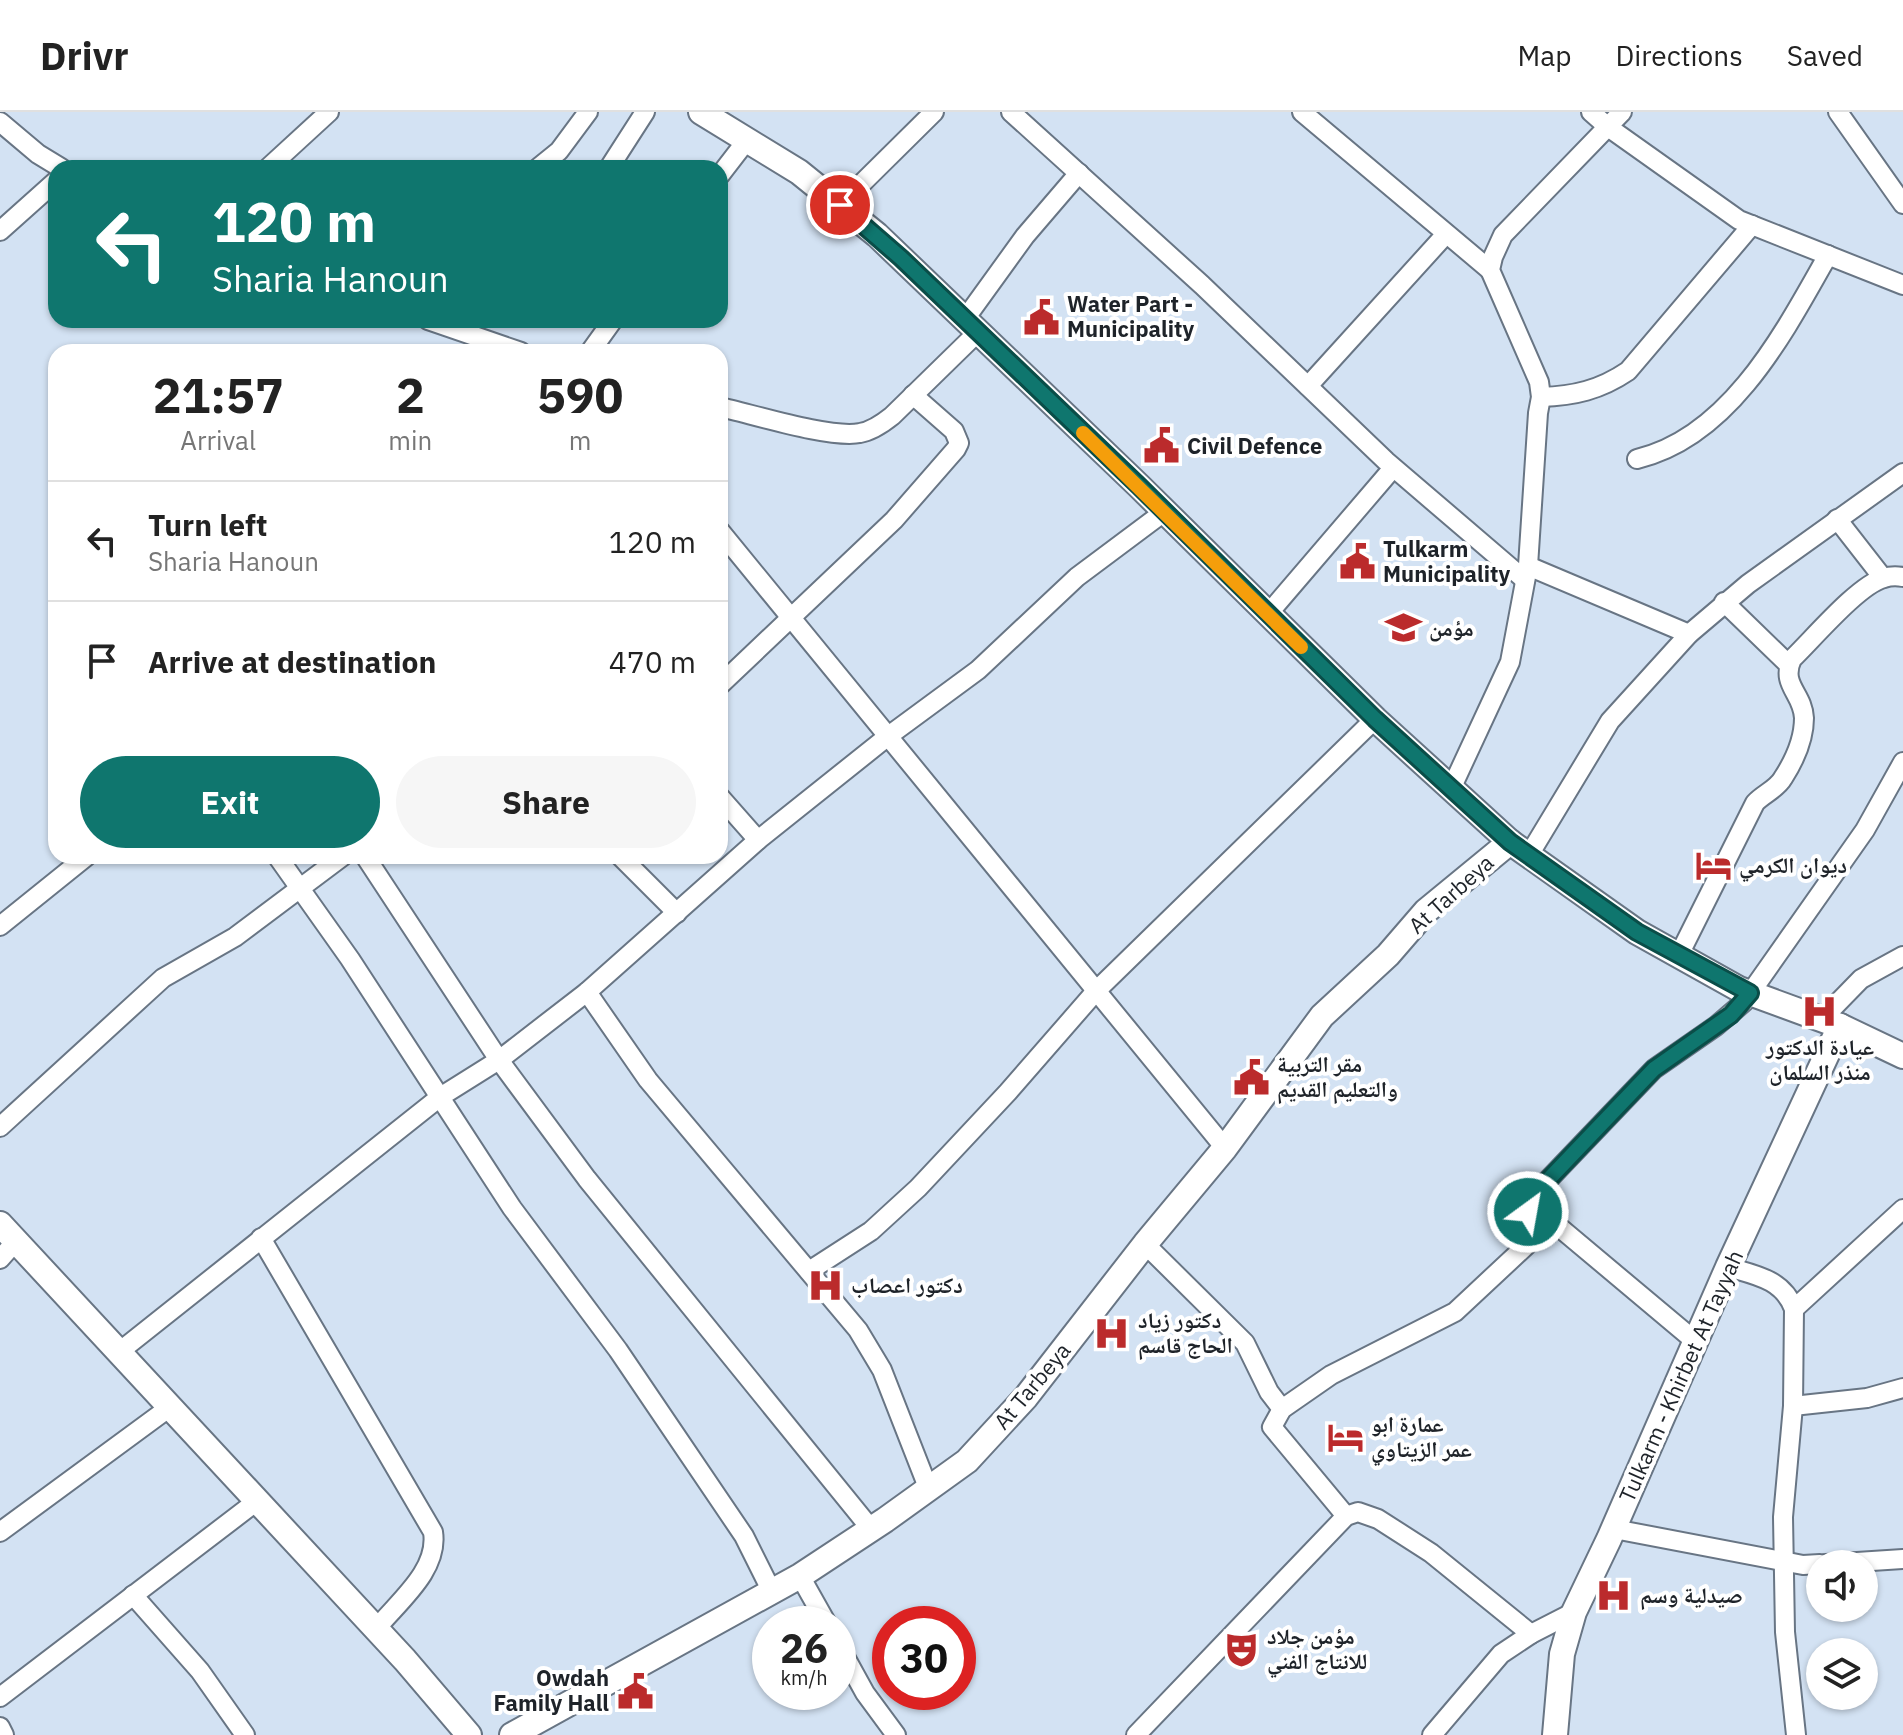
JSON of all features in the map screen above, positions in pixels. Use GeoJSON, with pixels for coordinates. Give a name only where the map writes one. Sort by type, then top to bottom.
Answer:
{"type":"FeatureCollection","features":[{"type":"Feature","properties":{"kind":"street"},"geometry":{"type":"LineString","coordinates":[[277,160],[329,112]]}},
{"type":"Feature","properties":{"kind":"street"},"geometry":{"type":"LineString","coordinates":[[548,160],[559,151],[588,112]]}},
{"type":"Feature","properties":{"kind":"street"},"geometry":{"type":"LineString","coordinates":[[614,160],[645,112]]}},
{"type":"Feature","properties":{"kind":"street"},"geometry":{"type":"LineString","coordinates":[[701,112],[791,166],[877,235],[1375,719],[1520,849],[1637,932],[1679,955],[1750,993],[1831,1022],[1903,1056]]}},
{"type":"Feature","properties":{"kind":"street"},"geometry":{"type":"LineString","coordinates":[[840,205],[934,112]]}},
{"type":"Feature","properties":{"kind":"street"},"geometry":{"type":"LineString","coordinates":[[1011,112],[1202,285],[1393,468],[1527,573],[1689,634]]}},
{"type":"Feature","properties":{"kind":"street"},"geometry":{"type":"LineString","coordinates":[[1302,112],[1490,270],[1539,382],[1541,397],[1527,573],[1510,662],[1451,789]]}},
{"type":"Feature","properties":{"kind":"street"},"geometry":{"type":"LineString","coordinates":[[1591,112],[1739,220],[1903,285]]}},
{"type":"Feature","properties":{"kind":"street"},"geometry":{"type":"LineString","coordinates":[[1490,270],[1503,235],[1622,112]]}},
{"type":"Feature","properties":{"kind":"street"},"geometry":{"type":"LineString","coordinates":[[1838,112],[1903,204]]}},
{"type":"Feature","properties":{"kind":"street"},"geometry":{"type":"LineString","coordinates":[[0,122],[48,160]]}},
{"type":"Feature","properties":{"kind":"street"},"geometry":{"type":"LineString","coordinates":[[728,165],[747,140]]}},
{"type":"Feature","properties":{"kind":"street"},"geometry":{"type":"LineString","coordinates":[[728,411],[835,434],[861,433],[883,424],[913,395],[971,326],[1025,236],[1079,173]]}},
{"type":"Feature","properties":{"kind":"street"},"geometry":{"type":"LineString","coordinates":[[0,231],[48,188]]}},
{"type":"Feature","properties":{"kind":"street"},"geometry":{"type":"LineString","coordinates":[[1541,397],[1586,392],[1628,371],[1752,225]]}},
{"type":"Feature","properties":{"kind":"street"},"geometry":{"type":"LineString","coordinates":[[1308,386],[1446,234]]}},
{"type":"Feature","properties":{"kind":"street"},"geometry":{"type":"LineString","coordinates":[[1637,459],[1664,453],[1709,424],[1786,329],[1828,255]]}},
{"type":"Feature","properties":{"kind":"street"},"geometry":{"type":"LineString","coordinates":[[443,328],[474,344]]}},
{"type":"Feature","properties":{"kind":"street"},"geometry":{"type":"LineString","coordinates":[[728,678],[894,520],[956,449],[959,443],[954,431],[913,395]]}},
{"type":"Feature","properties":{"kind":"street"},"geometry":{"type":"LineString","coordinates":[[1268,614],[1393,468]]}},
{"type":"Feature","properties":{"kind":"street"},"geometry":{"type":"LineString","coordinates":[[1520,849],[1610,721],[1689,634],[1724,602],[1903,473]]}},
{"type":"Feature","properties":{"kind":"street"},"geometry":{"type":"LineString","coordinates":[[119,1352],[440,1097],[499,1060],[587,992],[758,840],[887,737],[978,670],[1077,577],[1164,512]]}},
{"type":"Feature","properties":{"kind":"street"},"geometry":{"type":"LineString","coordinates":[[1837,519],[1883,578]]}},
{"type":"Feature","properties":{"kind":"street"},"geometry":{"type":"LineString","coordinates":[[728,541],[1225,1148]]}},
{"type":"Feature","properties":{"kind":"street"},"geometry":{"type":"LineString","coordinates":[[1679,955],[1755,803],[1762,794],[1782,782],[1801,742],[1804,717],[1799,699],[1788,680],[1792,659],[1849,602],[1883,578],[1903,577]]}},
{"type":"Feature","properties":{"kind":"street"},"geometry":{"type":"LineString","coordinates":[[1724,602],[1789,665]]}},
{"type":"Feature","properties":{"kind":"street"},"geometry":{"type":"LineString","coordinates":[[809,1271],[871,1231],[918,1188],[1008,1092],[1096,991],[1375,719]]}},
{"type":"Feature","properties":{"kind":"street"},"geometry":{"type":"LineString","coordinates":[[1346,1516],[1272,1427],[1282,1409],[1331,1375],[1455,1312],[1530,1242],[1534,1231],[1528,1201],[1654,1069],[1731,1015],[1750,993],[1865,830],[1903,762]]}},
{"type":"Feature","properties":{"kind":"street"},"geometry":{"type":"LineString","coordinates":[[728,806],[758,840]]}},
{"type":"Feature","properties":{"kind":"street","name":"At Tarbeya"},"geometry":{"type":"LineString","coordinates":[[512,1735],[800,1576],[967,1461],[1026,1397],[1145,1244],[1225,1148],[1322,1016],[1388,955],[1426,911],[1520,849]]}},
{"type":"Feature","properties":{"kind":"street"},"geometry":{"type":"LineString","coordinates":[[0,926],[77,864]]}},
{"type":"Feature","properties":{"kind":"street"},"geometry":{"type":"LineString","coordinates":[[283,864],[350,959],[512,1208],[618,1350],[744,1536],[772,1592]]}},
{"type":"Feature","properties":{"kind":"street"},"geometry":{"type":"LineString","coordinates":[[0,1127],[163,978],[235,937],[332,864]]}},
{"type":"Feature","properties":{"kind":"street"},"geometry":{"type":"LineString","coordinates":[[370,864],[499,1060],[587,1179],[871,1529]]}},
{"type":"Feature","properties":{"kind":"street"},"geometry":{"type":"LineString","coordinates":[[628,864],[677,913]]}},
{"type":"Feature","properties":{"kind":"street"},"geometry":{"type":"LineString","coordinates":[[1831,1022],[1861,979],[1903,956]]}},
{"type":"Feature","properties":{"kind":"street"},"geometry":{"type":"LineString","coordinates":[[587,992],[648,1080],[844,1312],[871,1350],[929,1490]]}},
{"type":"Feature","properties":{"kind":"street","name":"Tulkarm - Khirbet At Tayyah"},"geometry":{"type":"LineString","coordinates":[[1555,1735],[1562,1654],[1574,1612],[1614,1529],[1831,1022]]}},
{"type":"Feature","properties":{"kind":"street"},"geometry":{"type":"LineString","coordinates":[[1528,1201],[1695,1341]]}},
{"type":"Feature","properties":{"kind":"street"},"geometry":{"type":"LineString","coordinates":[[1796,1302],[1903,1209]]}},
{"type":"Feature","properties":{"kind":"street"},"geometry":{"type":"LineString","coordinates":[[261,1238],[433,1532],[434,1548],[430,1563],[376,1629]]}},
{"type":"Feature","properties":{"kind":"street"},"geometry":{"type":"LineString","coordinates":[[5,1241],[119,1352],[376,1629],[469,1735]]}},
{"type":"Feature","properties":{"kind":"street"},"geometry":{"type":"LineString","coordinates":[[1145,1244],[1245,1343],[1269,1392],[1282,1409]]}},
{"type":"Feature","properties":{"kind":"street"},"geometry":{"type":"LineString","coordinates":[[1728,1267],[1768,1280],[1796,1302],[1793,1406],[1783,1517],[1785,1632],[1796,1735]]}},
{"type":"Feature","properties":{"kind":"street"},"geometry":{"type":"LineString","coordinates":[[1793,1406],[1867,1398],[1903,1388]]}},
{"type":"Feature","properties":{"kind":"street"},"geometry":{"type":"LineString","coordinates":[[0,1532],[170,1407]]}},
{"type":"Feature","properties":{"kind":"street"},"geometry":{"type":"LineString","coordinates":[[0,1697],[257,1501]]}},
{"type":"Feature","properties":{"kind":"street"},"geometry":{"type":"LineString","coordinates":[[1136,1735],[1346,1516],[1358,1512],[1378,1519],[1431,1553],[1531,1634]]}},
{"type":"Feature","properties":{"kind":"street"},"geometry":{"type":"LineString","coordinates":[[1614,1529],[1806,1565]]}},
{"type":"Feature","properties":{"kind":"street"},"geometry":{"type":"LineString","coordinates":[[1878,1561],[1903,1559]]}},
{"type":"Feature","properties":{"kind":"street"},"geometry":{"type":"LineString","coordinates":[[800,1576],[817,1606]]}},
{"type":"Feature","properties":{"kind":"street"},"geometry":{"type":"LineString","coordinates":[[133,1595],[200,1671],[245,1735]]}},
{"type":"Feature","properties":{"kind":"street"},"geometry":{"type":"LineString","coordinates":[[1432,1735],[1501,1654],[1574,1612]]}},
{"type":"Feature","properties":{"kind":"street"},"geometry":{"type":"LineString","coordinates":[[856,1677],[896,1735]]}},
{"type":"Feature","properties":{"kind":"street"},"geometry":{"type":"LineString","coordinates":[[0,1727],[4,1735]]}},
{"type":"Feature","properties":{"kind":"slow traffic"},"geometry":{"type":"LineString","coordinates":[[1083,433],[1301,647]]}},
{"type":"Feature","properties":{"kind":"place","name":"Water Part - Municipality"},"geometry":{"type":"Point","coordinates":[1041,317]}},
{"type":"Feature","properties":{"kind":"place","name":"Civil Defence"},"geometry":{"type":"Point","coordinates":[1161,446]}},
{"type":"Feature","properties":{"kind":"place","name":"Tulkarm Municipality"},"geometry":{"type":"Point","coordinates":[1357,562]}},
{"type":"Feature","properties":{"kind":"place","name":"مؤمن"},"geometry":{"type":"Point","coordinates":[1403,628]}},
{"type":"Feature","properties":{"kind":"place","name":"ديوان الكرمي"},"geometry":{"type":"Point","coordinates":[1713,865]}},
{"type":"Feature","properties":{"kind":"place","name":"عيادة الدكتور منذر السلمان"},"geometry":{"type":"Point","coordinates":[1820,1011]}},
{"type":"Feature","properties":{"kind":"place","name":"مقر التربية والتعليم القديم"},"geometry":{"type":"Point","coordinates":[1251,1077]}},
{"type":"Feature","properties":{"kind":"place","name":"دكتور اعصاب"},"geometry":{"type":"Point","coordinates":[825,1285]}},
{"type":"Feature","properties":{"kind":"place","name":"دكتور زياد الحاج قاسم"},"geometry":{"type":"Point","coordinates":[1112,1333]}},
{"type":"Feature","properties":{"kind":"place","name":"عمارة ابو عمر الزيتاوي"},"geometry":{"type":"Point","coordinates":[1345,1437]}},
{"type":"Feature","properties":{"kind":"place","name":"صيدلية وسم"},"geometry":{"type":"Point","coordinates":[1614,1595]}},
{"type":"Feature","properties":{"kind":"place","name":"مؤمن جلاد للانتاج الفني"},"geometry":{"type":"Point","coordinates":[1241,1649]}},
{"type":"Feature","properties":{"kind":"place","name":"Owdah Family Hall"},"geometry":{"type":"Point","coordinates":[635,1691]}},
{"type":"Feature","properties":{"kind":"route"},"geometry":{"type":"LineString","coordinates":[[840,205],[877,235],[1139,486],[1375,719],[1510,842],[1637,932],[1750,993],[1731,1015],[1654,1069],[1528,1201],[1528,1212]]}}]}
